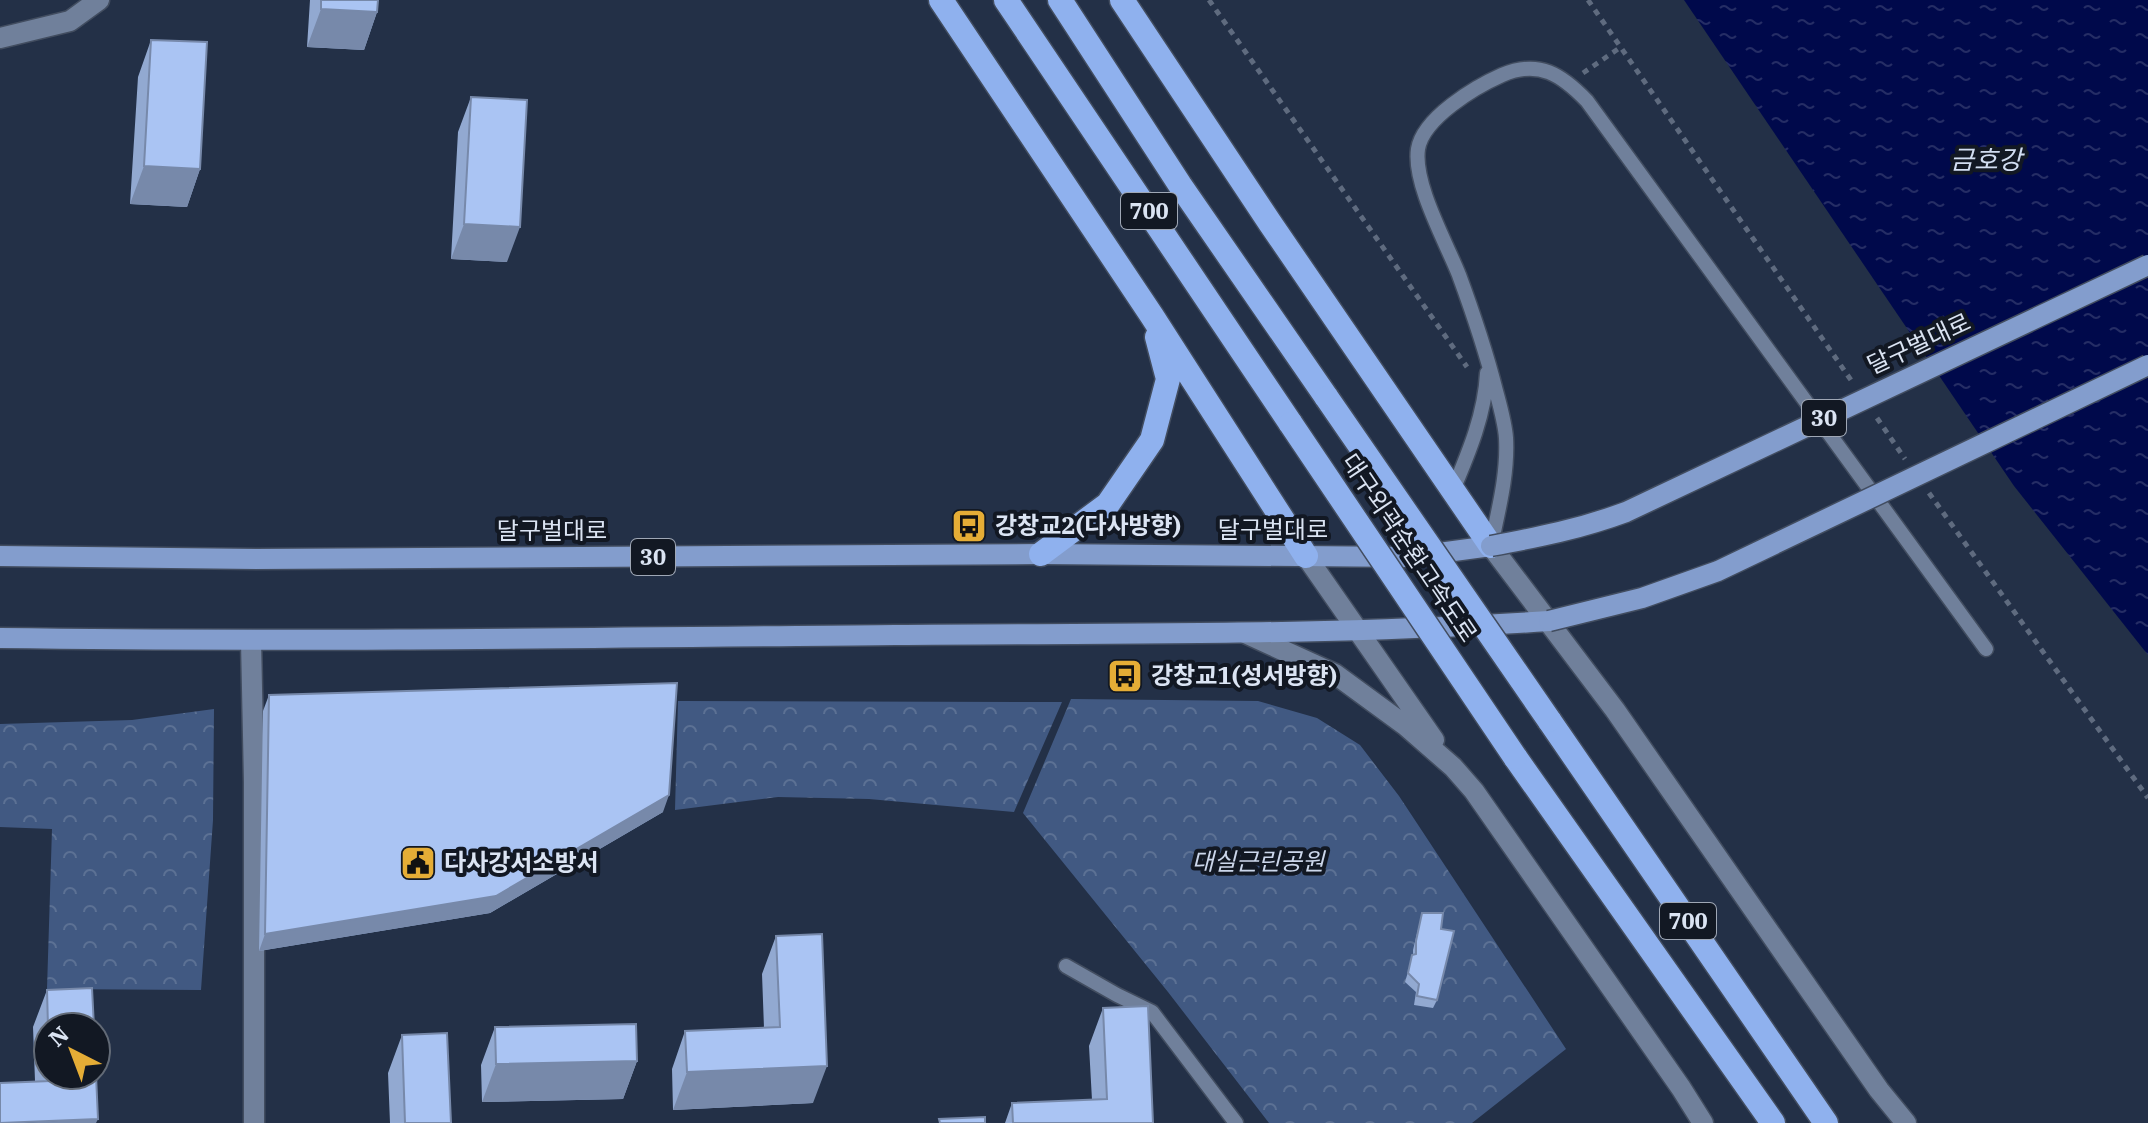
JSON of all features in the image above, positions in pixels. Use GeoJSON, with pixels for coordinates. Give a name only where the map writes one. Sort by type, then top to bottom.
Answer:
{"type":"FeatureCollection","features":[{"type":"Feature","properties":{"kind":"highway"},"geometry":{"type":"LineString","coordinates":[[941,0],[1152,316],[1306,556]]}},
{"type":"Feature","properties":{"kind":"highway","name":"대구외곽순환고속도로"},"geometry":{"type":"LineString","coordinates":[[1006,0],[1515,757],[1773,1123]]}},
{"type":"Feature","properties":{"kind":"highway","name":"대구외곽순환고속도로"},"geometry":{"type":"LineString","coordinates":[[1060,0],[1180,185],[1826,1123]]}},
{"type":"Feature","properties":{"kind":"highway"},"geometry":{"type":"LineString","coordinates":[[1122,0],[1491,546]]}},
{"type":"Feature","properties":{"kind":"highway"},"geometry":{"type":"LineString","coordinates":[[1041,554],[1108,504],[1152,440],[1168,379],[1152,316]]}},
{"type":"Feature","properties":{"kind":"main road","name":"달구벌대로"},"geometry":{"type":"LineString","coordinates":[[0,556],[256,559],[1041,554],[1409,557],[1491,546],[1559,534],[1626,512],[2148,265]]}},
{"type":"Feature","properties":{"kind":"main road"},"geometry":{"type":"LineString","coordinates":[[0,638],[251,641],[1245,633],[1462,627],[1549,621],[1642,598],[1718,571],[2148,365]]}},
{"type":"Feature","properties":{"kind":"street"},"geometry":{"type":"LineString","coordinates":[[0,38],[70,21],[99,0]]}},
{"type":"Feature","properties":{"kind":"street"},"geometry":{"type":"LineString","coordinates":[[1491,546],[1615,710],[1879,1090],[1906,1123]]}},
{"type":"Feature","properties":{"kind":"street"},"geometry":{"type":"LineString","coordinates":[[1306,556],[1453,767],[1474,791],[1703,1123]]}},
{"type":"Feature","properties":{"kind":"street"},"geometry":{"type":"LineString","coordinates":[[1245,633],[1335,674],[1406,726],[1453,767]]}},
{"type":"Feature","properties":{"kind":"street"},"geometry":{"type":"LineString","coordinates":[[251,641],[254,1123]]}},
{"type":"Feature","properties":{"kind":"lane"},"geometry":{"type":"LineString","coordinates":[[1491,546],[1504,482],[1506,438],[1488,361],[1418,168],[1419,148],[1425,132],[1443,113],[1485,83],[1520,69],[1552,72],[1569,82],[1587,101],[1986,649]]}},
{"type":"Feature","properties":{"kind":"lane"},"geometry":{"type":"LineString","coordinates":[[1453,490],[1470,451],[1486,394],[1488,361]]}},
{"type":"Feature","properties":{"kind":"lane"},"geometry":{"type":"LineString","coordinates":[[1066,966],[1152,1012],[1236,1123]]}},
{"type":"Feature","properties":{"kind":"path"},"geometry":{"type":"LineString","coordinates":[[1209,0],[1486,394]]}},
{"type":"Feature","properties":{"kind":"path"},"geometry":{"type":"LineString","coordinates":[[1569,82],[1621,47]]}},
{"type":"Feature","properties":{"kind":"green space","name":"대실근린공원"},"geometry":{"type":"Polygon","coordinates":[[[1071,699],[1258,701],[1317,718],[1360,745],[1399,796],[1566,1049],[1472,1123],[1269,1123],[1023,813],[1071,699]]]}},
{"type":"Feature","properties":{"kind":"green space"},"geometry":{"type":"Polygon","coordinates":[[[678,701],[1062,702],[1014,812],[869,799],[778,797],[675,810],[678,701]]]}},
{"type":"Feature","properties":{"kind":"green space"},"geometry":{"type":"Polygon","coordinates":[[[214,709],[213,820],[201,990],[47,989],[52,829],[0,827],[0,724],[132,720],[214,709]]]}},
{"type":"Feature","properties":{"kind":"water","name":"금호강"},"geometry":{"type":"Polygon","coordinates":[[[1684,0],[2148,0],[2148,655],[2014,486],[1684,0]]]}},
{"type":"Feature","properties":{"kind":"building"},"geometry":{"type":"Polygon","coordinates":[[[321,0],[378,0],[377,12],[321,9],[321,0]]]}},
{"type":"Feature","properties":{"kind":"building"},"geometry":{"type":"Polygon","coordinates":[[[151,40],[207,42],[200,169],[144,166],[151,40]]]}},
{"type":"Feature","properties":{"kind":"building"},"geometry":{"type":"Polygon","coordinates":[[[471,97],[527,100],[520,227],[464,224],[471,97]]]}},
{"type":"Feature","properties":{"kind":"building","name":"다사강서소방서"},"geometry":{"type":"Polygon","coordinates":[[[677,683],[669,795],[496,896],[265,934],[269,695],[677,683]]]}},
{"type":"Feature","properties":{"kind":"building"},"geometry":{"type":"Polygon","coordinates":[[[1422,913],[1443,913],[1441,929],[1454,931],[1437,1000],[1417,996],[1419,984],[1408,973],[1412,955],[1416,954],[1422,913]]]}},
{"type":"Feature","properties":{"kind":"building"},"geometry":{"type":"Polygon","coordinates":[[[822,934],[827,1066],[687,1072],[685,1031],[780,1027],[776,936],[822,934]]]}},
{"type":"Feature","properties":{"kind":"building"},"geometry":{"type":"Polygon","coordinates":[[[92,988],[93,1011],[48,1011],[47,990],[92,988]]]}},
{"type":"Feature","properties":{"kind":"building"},"geometry":{"type":"Polygon","coordinates":[[[1148,1006],[1153,1123],[1013,1123],[1012,1103],[1107,1099],[1103,1008],[1148,1006]]]}},
{"type":"Feature","properties":{"kind":"building"},"geometry":{"type":"Polygon","coordinates":[[[636,1024],[637,1061],[496,1064],[495,1027],[636,1024]]]}},
{"type":"Feature","properties":{"kind":"building"},"geometry":{"type":"Polygon","coordinates":[[[447,1033],[451,1123],[405,1123],[402,1035],[447,1033]]]}},
{"type":"Feature","properties":{"kind":"building"},"geometry":{"type":"Polygon","coordinates":[[[32,1082],[32,1091],[97,1091],[98,1119],[0,1123],[0,1083],[32,1082]]]}},
{"type":"Feature","properties":{"kind":"building"},"geometry":{"type":"Polygon","coordinates":[[[985,1117],[985,1123],[940,1123],[939,1119],[985,1117]]]}},
{"type":"Feature","properties":{"kind":"place","name":"강창교2(다사방향)"},"geometry":{"type":"Point","coordinates":[969,526]}},
{"type":"Feature","properties":{"kind":"place","name":"강창교1(성서방향)"},"geometry":{"type":"Point","coordinates":[1125,676]}},
{"type":"Feature","properties":{"kind":"place","name":"다사강서소방서"},"geometry":{"type":"Point","coordinates":[418,863]}}]}
